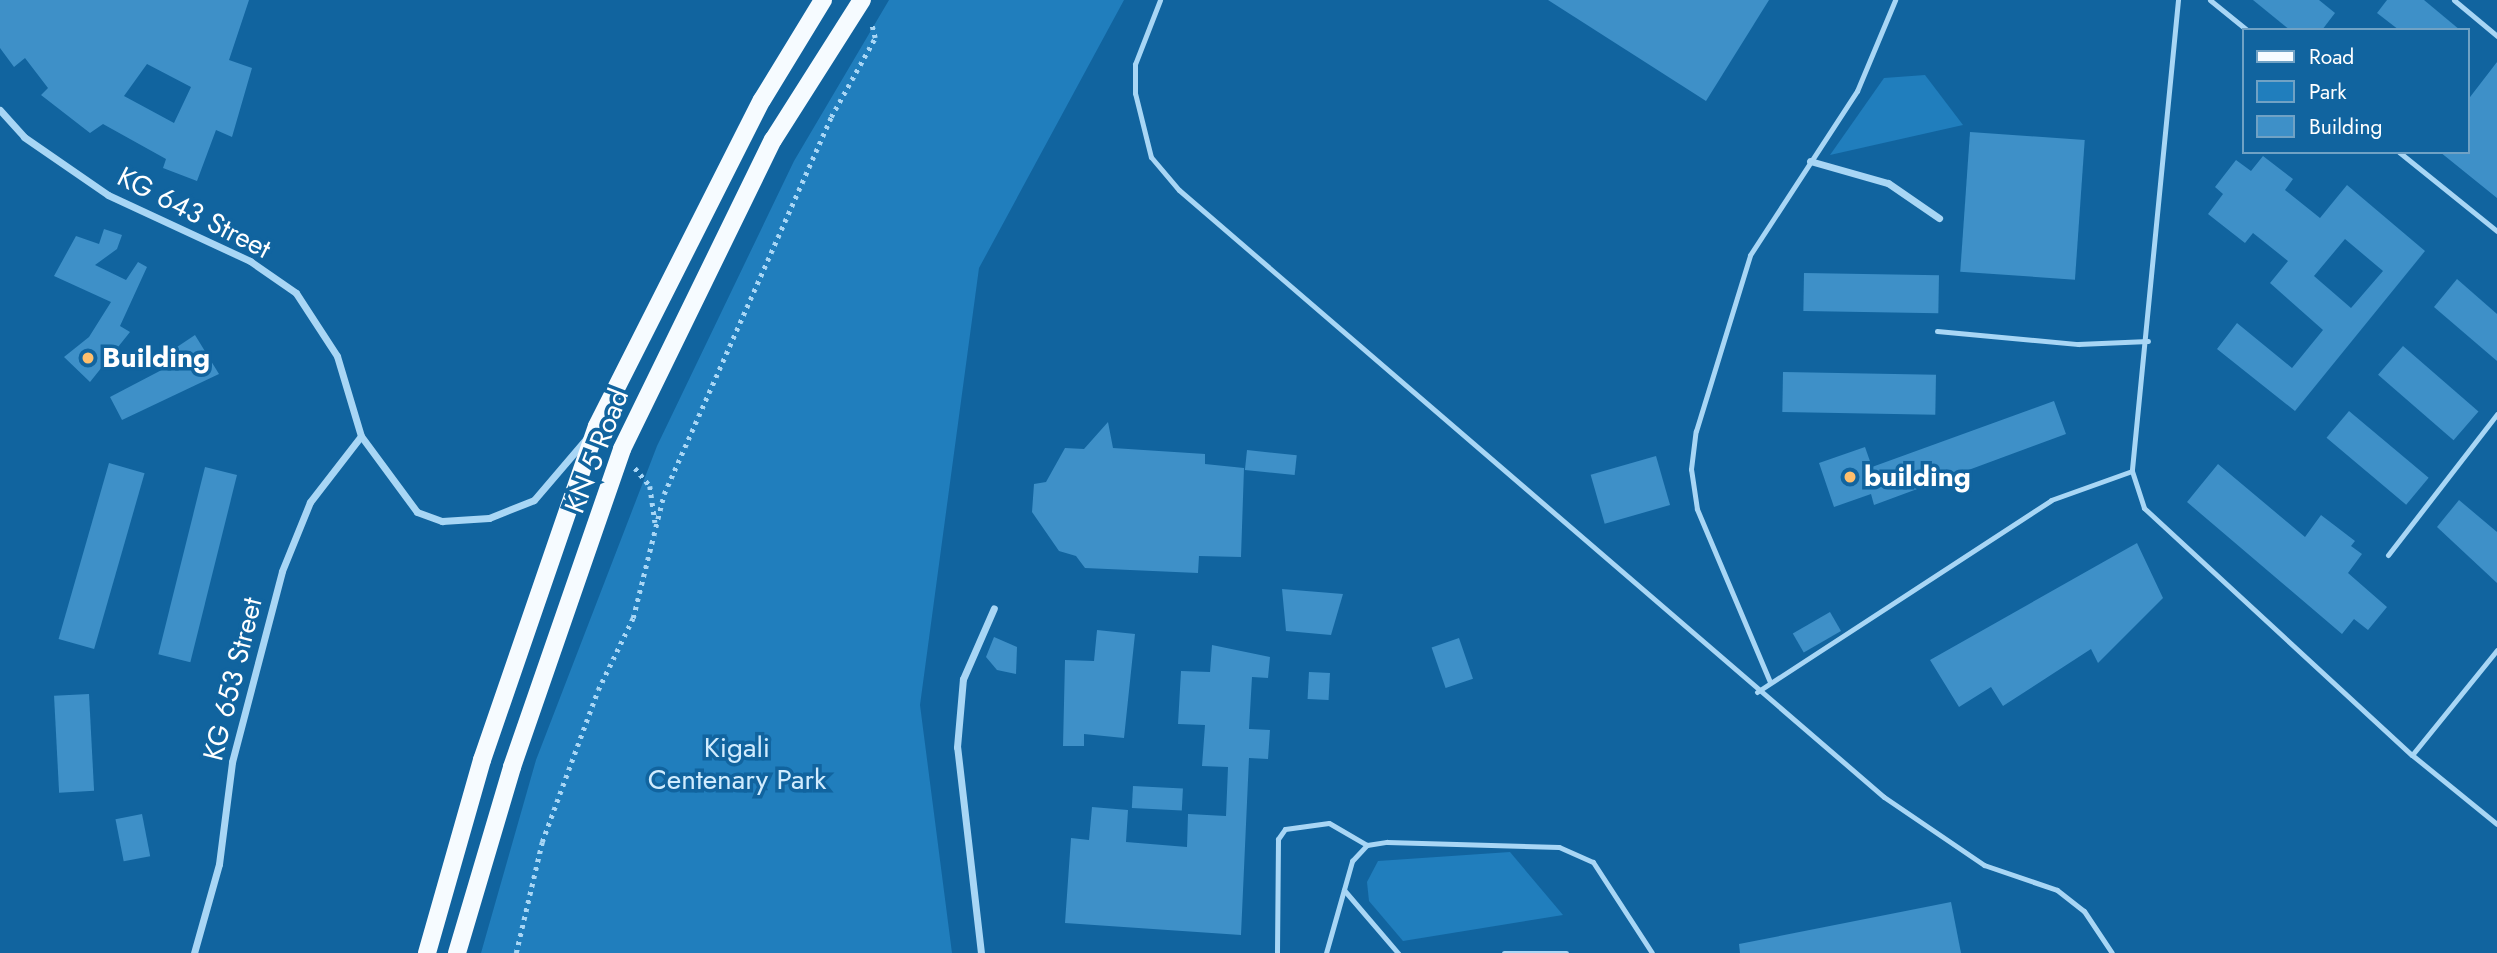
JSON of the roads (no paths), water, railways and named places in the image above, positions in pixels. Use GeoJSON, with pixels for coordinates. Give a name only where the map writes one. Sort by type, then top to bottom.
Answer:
{"type":"FeatureCollection","features":[{"type":"Feature","properties":{"kind":"main road","name":"KN 5 Road"},"geometry":{"type":"LineString","coordinates":[[428,953],[482,760],[597,426],[762,100],[823,0]]}},
{"type":"Feature","properties":{"kind":"main road","name":"KN 5 Road"},"geometry":{"type":"LineString","coordinates":[[457,953],[508,779],[622,449],[773,140],[866,6]]}},
{"type":"Feature","properties":{"kind":"street","name":"KG 643 Street"},"geometry":{"type":"LineString","coordinates":[[0,110],[24,137],[108,195],[250,261],[296,293],[337,356],[361,436],[417,512],[442,521],[489,519],[534,500],[597,426]]}},
{"type":"Feature","properties":{"kind":"street"},"geometry":{"type":"LineString","coordinates":[[1810,161],[1888,183],[1939,218]]}},
{"type":"Feature","properties":{"kind":"street","name":"KG 653 Street"},"geometry":{"type":"LineString","coordinates":[[194,953],[219,864],[235,750],[282,571],[310,502],[361,436]]}},
{"type":"Feature","properties":{"kind":"street"},"geometry":{"type":"LineString","coordinates":[[981,953],[957,747],[962,680],[994,608]]}},
{"type":"Feature","properties":{"kind":"lane"},"geometry":{"type":"LineString","coordinates":[[1160,0],[1135,64],[1141,133],[1163,172],[1225,234],[1757,692],[1884,797],[1984,865],[2057,890],[2084,911],[2112,953]]}},
{"type":"Feature","properties":{"kind":"lane"},"geometry":{"type":"LineString","coordinates":[[1770,682],[1697,509],[1691,470],[1713,366],[1750,256],[1879,50],[1895,0]]}},
{"type":"Feature","properties":{"kind":"lane"},"geometry":{"type":"LineString","coordinates":[[2178,0],[2148,341],[2132,471],[2144,508],[2162,531],[2412,755],[2497,824]]}},
{"type":"Feature","properties":{"kind":"lane"},"geometry":{"type":"LineString","coordinates":[[2210,0],[2245,28]]}},
{"type":"Feature","properties":{"kind":"lane"},"geometry":{"type":"LineString","coordinates":[[2454,0],[2497,36]]}},
{"type":"Feature","properties":{"kind":"lane"},"geometry":{"type":"LineString","coordinates":[[2401,154],[2497,232]]}},
{"type":"Feature","properties":{"kind":"lane"},"geometry":{"type":"LineString","coordinates":[[1937,331],[2078,344],[2148,341]]}},
{"type":"Feature","properties":{"kind":"lane"},"geometry":{"type":"LineString","coordinates":[[2388,555],[2497,414]]}},
{"type":"Feature","properties":{"kind":"lane"},"geometry":{"type":"LineString","coordinates":[[1757,692],[2050,500],[2132,471]]}},
{"type":"Feature","properties":{"kind":"lane"},"geometry":{"type":"LineString","coordinates":[[2412,755],[2497,650]]}},
{"type":"Feature","properties":{"kind":"lane"},"geometry":{"type":"LineString","coordinates":[[1277,953],[1278,839],[1284,829],[1329,823],[1367,845],[1559,847],[1593,862],[1652,953]]}},
{"type":"Feature","properties":{"kind":"lane"},"geometry":{"type":"LineString","coordinates":[[1326,953],[1352,861],[1367,845]]}},
{"type":"Feature","properties":{"kind":"lane"},"geometry":{"type":"LineString","coordinates":[[1343,890],[1398,953]]}},
{"type":"Feature","properties":{"kind":"lane"},"geometry":{"type":"LineString","coordinates":[[1504,953],[1566,953]]}},
{"type":"Feature","properties":{"kind":"place","name":"Building"},"geometry":{"type":"Point","coordinates":[88,358]}},
{"type":"Feature","properties":{"kind":"place","name":"building"},"geometry":{"type":"Point","coordinates":[1850,477]}},
{"type":"Feature","properties":{"kind":"park label","name":"Kigali Centenary Park"},"geometry":{"type":"Point","coordinates":[737,764]}}]}
